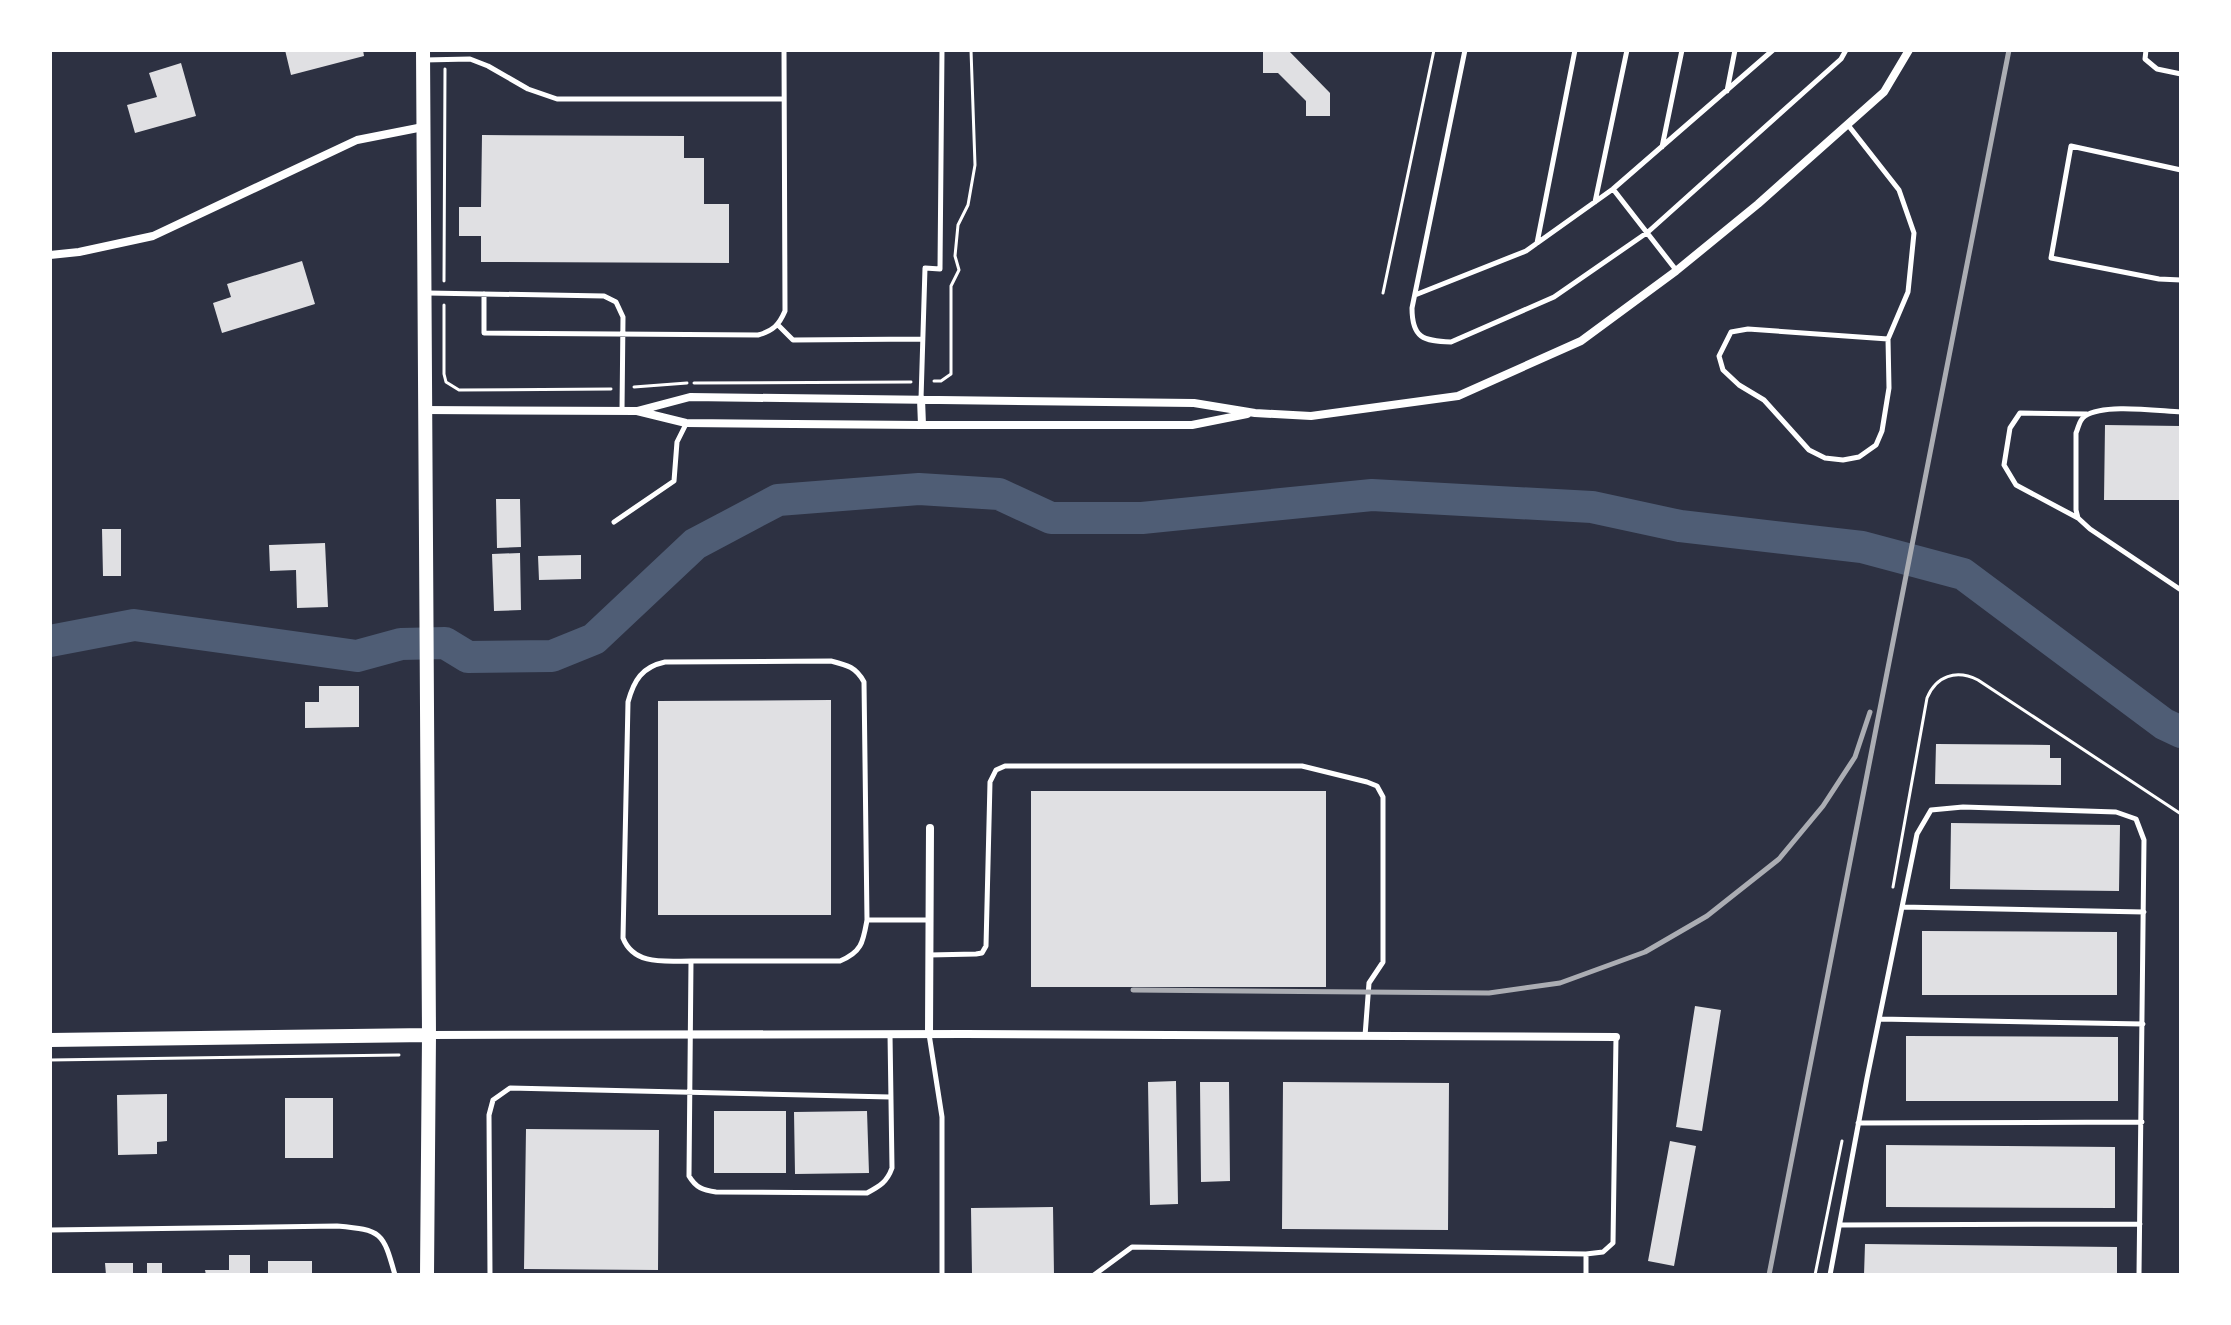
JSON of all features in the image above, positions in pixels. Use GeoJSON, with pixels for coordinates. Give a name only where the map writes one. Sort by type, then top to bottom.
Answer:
{"type":"FeatureCollection","features":[{"type":"Feature","properties":{"kind":"street"},"geometry":{"type":"LineString","coordinates":[[637,411],[690,397],[1194,403],[1255,413],[1311,416],[1458,396],[1581,341],[1676,271],[1758,204],[1884,92],[1909,50]]}},
{"type":"Feature","properties":{"kind":"street"},"geometry":{"type":"LineString","coordinates":[[423,55],[429,1035],[427,1275]]}},
{"type":"Feature","properties":{"kind":"street"},"geometry":{"type":"LineString","coordinates":[[50,255],[153,236],[357,140],[423,127]]}},
{"type":"Feature","properties":{"kind":"street"},"geometry":{"type":"LineString","coordinates":[[921,399],[922,425]]}},
{"type":"Feature","properties":{"kind":"street"},"geometry":{"type":"LineString","coordinates":[[424,410],[637,411],[686,423],[922,425],[1192,425],[1255,413]]}},
{"type":"Feature","properties":{"kind":"street"},"geometry":{"type":"LineString","coordinates":[[929,1034],[930,828]]}},
{"type":"Feature","properties":{"kind":"street"},"geometry":{"type":"LineString","coordinates":[[50,1040],[689,1034],[1616,1037]]}},
{"type":"Feature","properties":{"kind":"lane"},"geometry":{"type":"LineString","coordinates":[[484,294],[484,333],[758,335],[778,325],[785,311],[784,50]]}},
{"type":"Feature","properties":{"kind":"lane"},"geometry":{"type":"LineString","coordinates":[[921,399],[925,268],[940,269],[942,50]]}},
{"type":"Feature","properties":{"kind":"lane"},"geometry":{"type":"LineString","coordinates":[[1465,50],[1414,295],[1412,322],[1417,333],[1426,340],[1451,342],[1554,297],[1648,232],[1841,59],[1846,50]]}},
{"type":"Feature","properties":{"kind":"lane"},"geometry":{"type":"LineString","coordinates":[[1536,244],[1575,50]]}},
{"type":"Feature","properties":{"kind":"lane"},"geometry":{"type":"LineString","coordinates":[[1595,202],[1627,50]]}},
{"type":"Feature","properties":{"kind":"lane"},"geometry":{"type":"LineString","coordinates":[[1662,148],[1682,50]]}},
{"type":"Feature","properties":{"kind":"lane"},"geometry":{"type":"LineString","coordinates":[[1727,92],[1735,50]]}},
{"type":"Feature","properties":{"kind":"lane"},"geometry":{"type":"LineString","coordinates":[[1414,295],[1526,251],[1613,189],[1773,50]]}},
{"type":"Feature","properties":{"kind":"lane"},"geometry":{"type":"LineString","coordinates":[[2146,50],[2145,59],[2157,69],[2181,74]]}},
{"type":"Feature","properties":{"kind":"lane"},"geometry":{"type":"LineString","coordinates":[[423,55],[445,60],[470,59],[528,89],[557,99],[784,99]]}},
{"type":"Feature","properties":{"kind":"lane"},"geometry":{"type":"LineString","coordinates":[[1847,124],[1899,190],[1914,233],[1908,292],[1888,339],[1890,370],[1882,431],[1876,445],[1859,457],[1843,460],[1825,458],[1809,450],[1764,400],[1739,385],[1723,370],[1719,356],[1731,332],[1748,329],[1888,339]]}},
{"type":"Feature","properties":{"kind":"lane"},"geometry":{"type":"LineString","coordinates":[[2181,170],[2071,146],[2051,258],[2159,279],[2181,280]]}},
{"type":"Feature","properties":{"kind":"lane"},"geometry":{"type":"LineString","coordinates":[[1613,189],[1676,271]]}},
{"type":"Feature","properties":{"kind":"lane"},"geometry":{"type":"LineString","coordinates":[[423,293],[604,296],[616,302],[621,309],[624,334],[622,411]]}},
{"type":"Feature","properties":{"kind":"lane"},"geometry":{"type":"LineString","coordinates":[[778,325],[793,340],[923,339]]}},
{"type":"Feature","properties":{"kind":"lane"},"geometry":{"type":"LineString","coordinates":[[2181,412],[2105,410],[2087,414],[2020,413],[2010,428],[2004,465],[2016,485],[2078,518],[2181,590]]}},
{"type":"Feature","properties":{"kind":"lane"},"geometry":{"type":"LineString","coordinates":[[2078,518],[2076,433],[2080,421],[2087,414]]}},
{"type":"Feature","properties":{"kind":"lane"},"geometry":{"type":"LineString","coordinates":[[614,522],[674,481],[677,442],[686,423]]}},
{"type":"Feature","properties":{"kind":"lane"},"geometry":{"type":"LineString","coordinates":[[831,661],[850,666],[864,682],[867,920],[859,948],[840,961],[691,961],[657,961],[638,957],[623,938],[628,702],[633,686],[642,671],[665,662],[831,661]]}},
{"type":"Feature","properties":{"kind":"lane"},"geometry":{"type":"LineString","coordinates":[[929,955],[976,954],[982,953],[986,946],[990,782],[996,770],[1005,766],[1302,766],[1367,782],[1377,786],[1383,797],[1383,962],[1369,983],[1365,1036]]}},
{"type":"Feature","properties":{"kind":"lane"},"geometry":{"type":"LineString","coordinates":[[1830,1275],[1917,834],[1931,810],[1963,807],[2116,812],[2136,819],[2144,840],[2139,1275]]}},
{"type":"Feature","properties":{"kind":"lane"},"geometry":{"type":"LineString","coordinates":[[1902,907],[2144,912]]}},
{"type":"Feature","properties":{"kind":"lane"},"geometry":{"type":"LineString","coordinates":[[867,920],[930,920]]}},
{"type":"Feature","properties":{"kind":"lane"},"geometry":{"type":"LineString","coordinates":[[691,961],[689,1176],[694,1185],[702,1189],[716,1192],[867,1193],[881,1186],[892,1168],[890,1034]]}},
{"type":"Feature","properties":{"kind":"lane"},"geometry":{"type":"LineString","coordinates":[[1879,1019],[2143,1024]]}},
{"type":"Feature","properties":{"kind":"lane"},"geometry":{"type":"LineString","coordinates":[[929,1034],[942,1117],[942,1275]]}},
{"type":"Feature","properties":{"kind":"lane"},"geometry":{"type":"LineString","coordinates":[[1094,1275],[1132,1247],[1603,1252],[1613,1243],[1616,1037]]}},
{"type":"Feature","properties":{"kind":"lane"},"geometry":{"type":"LineString","coordinates":[[490,1275],[489,1115],[493,1100],[510,1088],[890,1097]]}},
{"type":"Feature","properties":{"kind":"lane"},"geometry":{"type":"LineString","coordinates":[[1858,1123],[2142,1122]]}},
{"type":"Feature","properties":{"kind":"lane"},"geometry":{"type":"LineString","coordinates":[[1840,1225],[2140,1224]]}},
{"type":"Feature","properties":{"kind":"lane"},"geometry":{"type":"LineString","coordinates":[[50,1230],[337,1226],[370,1229],[386,1242],[395,1275]]}},
{"type":"Feature","properties":{"kind":"lane"},"geometry":{"type":"LineString","coordinates":[[1586,1254],[1586,1275]]}},
{"type":"Feature","properties":{"kind":"path"},"geometry":{"type":"LineString","coordinates":[[445,60],[446,382],[459,390],[622,388],[708,381],[922,382],[941,381],[951,374],[951,286],[959,270],[955,256],[958,225],[968,205],[975,165],[971,50]]}},
{"type":"Feature","properties":{"kind":"path"},"geometry":{"type":"LineString","coordinates":[[1383,293],[1434,50]]}},
{"type":"Feature","properties":{"kind":"path"},"geometry":{"type":"LineString","coordinates":[[50,1060],[399,1055]]}},
{"type":"Feature","properties":{"kind":"building"},"geometry":{"type":"Polygon","coordinates":[[[285,50],[363,50],[364,56],[291,75],[285,50]]]}},
{"type":"Feature","properties":{"kind":"building"},"geometry":{"type":"Polygon","coordinates":[[[1263,50],[1288,50],[1330,93],[1330,116],[1306,116],[1306,101],[1278,73],[1263,73],[1263,50]]]}},
{"type":"Feature","properties":{"kind":"building"},"geometry":{"type":"Polygon","coordinates":[[[181,63],[196,116],[135,133],[127,105],[157,97],[149,73],[181,63]]]}},
{"type":"Feature","properties":{"kind":"building"},"geometry":{"type":"Polygon","coordinates":[[[482,135],[684,136],[684,158],[704,158],[704,204],[729,204],[729,263],[481,262],[481,236],[459,236],[459,207],[481,207],[482,135]]]}},
{"type":"Feature","properties":{"kind":"building"},"geometry":{"type":"Polygon","coordinates":[[[302,261],[315,304],[222,333],[213,303],[231,297],[227,284],[302,261]]]}},
{"type":"Feature","properties":{"kind":"building"},"geometry":{"type":"Polygon","coordinates":[[[2105,425],[2181,426],[2181,500],[2104,500],[2105,425]]]}},
{"type":"Feature","properties":{"kind":"building"},"geometry":{"type":"Polygon","coordinates":[[[496,499],[520,499],[521,547],[497,548],[496,499]]]}},
{"type":"Feature","properties":{"kind":"building"},"geometry":{"type":"Polygon","coordinates":[[[102,529],[121,529],[121,576],[103,576],[102,529]]]}},
{"type":"Feature","properties":{"kind":"building"},"geometry":{"type":"Polygon","coordinates":[[[325,543],[328,607],[297,608],[296,570],[270,571],[269,545],[325,543]]]}},
{"type":"Feature","properties":{"kind":"building"},"geometry":{"type":"Polygon","coordinates":[[[520,553],[521,610],[494,611],[492,554],[520,553]]]}},
{"type":"Feature","properties":{"kind":"building"},"geometry":{"type":"Polygon","coordinates":[[[581,555],[581,579],[539,580],[538,556],[581,555]]]}},
{"type":"Feature","properties":{"kind":"building"},"geometry":{"type":"Polygon","coordinates":[[[319,686],[359,686],[359,727],[305,728],[305,702],[319,702],[319,686]]]}},
{"type":"Feature","properties":{"kind":"building"},"geometry":{"type":"Polygon","coordinates":[[[831,700],[831,915],[658,915],[658,701],[831,700]]]}},
{"type":"Feature","properties":{"kind":"building"},"geometry":{"type":"Polygon","coordinates":[[[1936,744],[2050,745],[2050,758],[2061,758],[2061,785],[1935,784],[1936,744]]]}},
{"type":"Feature","properties":{"kind":"building"},"geometry":{"type":"Polygon","coordinates":[[[1031,791],[1326,791],[1326,987],[1031,987],[1031,791]]]}},
{"type":"Feature","properties":{"kind":"building"},"geometry":{"type":"Polygon","coordinates":[[[1951,823],[2120,825],[2119,891],[1950,889],[1951,823]]]}},
{"type":"Feature","properties":{"kind":"building"},"geometry":{"type":"Polygon","coordinates":[[[1922,931],[2117,932],[2117,995],[1922,995],[1922,931]]]}},
{"type":"Feature","properties":{"kind":"building"},"geometry":{"type":"Polygon","coordinates":[[[1695,1006],[1721,1010],[1702,1131],[1676,1127],[1695,1006]]]}},
{"type":"Feature","properties":{"kind":"building"},"geometry":{"type":"Polygon","coordinates":[[[1906,1036],[2118,1037],[2118,1101],[1906,1101],[1906,1036]]]}},
{"type":"Feature","properties":{"kind":"building"},"geometry":{"type":"Polygon","coordinates":[[[1176,1081],[1178,1204],[1150,1205],[1148,1082],[1176,1081]]]}},
{"type":"Feature","properties":{"kind":"building"},"geometry":{"type":"Polygon","coordinates":[[[1200,1082],[1229,1082],[1230,1181],[1201,1182],[1200,1082]]]}},
{"type":"Feature","properties":{"kind":"building"},"geometry":{"type":"Polygon","coordinates":[[[1283,1082],[1449,1083],[1448,1230],[1282,1229],[1283,1082]]]}},
{"type":"Feature","properties":{"kind":"building"},"geometry":{"type":"Polygon","coordinates":[[[167,1094],[167,1141],[157,1142],[157,1154],[118,1155],[117,1095],[167,1094]]]}},
{"type":"Feature","properties":{"kind":"building"},"geometry":{"type":"Polygon","coordinates":[[[285,1098],[333,1098],[333,1158],[285,1158],[285,1098]]]}},
{"type":"Feature","properties":{"kind":"building"},"geometry":{"type":"Polygon","coordinates":[[[714,1111],[786,1111],[786,1173],[714,1173],[714,1111]]]}},
{"type":"Feature","properties":{"kind":"building"},"geometry":{"type":"Polygon","coordinates":[[[867,1111],[869,1173],[795,1174],[794,1112],[867,1111]]]}},
{"type":"Feature","properties":{"kind":"building"},"geometry":{"type":"Polygon","coordinates":[[[526,1129],[659,1130],[658,1270],[524,1269],[526,1129]]]}},
{"type":"Feature","properties":{"kind":"building"},"geometry":{"type":"Polygon","coordinates":[[[1670,1141],[1696,1146],[1674,1266],[1648,1261],[1670,1141]]]}},
{"type":"Feature","properties":{"kind":"building"},"geometry":{"type":"Polygon","coordinates":[[[1886,1145],[2115,1147],[2115,1208],[1886,1207],[1886,1145]]]}},
{"type":"Feature","properties":{"kind":"building"},"geometry":{"type":"Polygon","coordinates":[[[1053,1207],[1054,1275],[972,1275],[971,1208],[1053,1207]]]}},
{"type":"Feature","properties":{"kind":"building"},"geometry":{"type":"Polygon","coordinates":[[[1865,1244],[2117,1247],[2117,1275],[1864,1275],[1865,1244]]]}},
{"type":"Feature","properties":{"kind":"building"},"geometry":{"type":"Polygon","coordinates":[[[229,1255],[250,1255],[250,1275],[206,1275],[205,1270],[229,1270],[229,1255]]]}},
{"type":"Feature","properties":{"kind":"building"},"geometry":{"type":"Polygon","coordinates":[[[268,1261],[312,1261],[312,1275],[268,1275],[268,1261]]]}},
{"type":"Feature","properties":{"kind":"building"},"geometry":{"type":"Polygon","coordinates":[[[105,1263],[133,1263],[133,1275],[106,1275],[105,1263]]]}},
{"type":"Feature","properties":{"kind":"building"},"geometry":{"type":"Polygon","coordinates":[[[147,1263],[162,1263],[162,1275],[147,1275],[147,1263]]]}},
{"type":"Feature","properties":{"kind":"waterway"},"geometry":{"type":"LineString","coordinates":[[50,641],[134,625],[357,656],[401,644],[445,643],[468,657],[552,656],[594,639],[695,544],[778,500],[919,489],[999,494],[1051,518],[1142,518],[1372,495],[1592,507],[1680,526],[1862,547],[1963,574],[2164,724],[2181,732]]}},
{"type":"Feature","properties":{"kind":"railway"},"geometry":{"type":"LineString","coordinates":[[1769,1275],[2009,50]]}},
{"type":"Feature","properties":{"kind":"railway"},"geometry":{"type":"LineString","coordinates":[[1133,990],[1489,993],[1560,983],[1645,952],[1707,916],[1779,859],[1823,806],[1855,757],[1870,712]]}}]}
